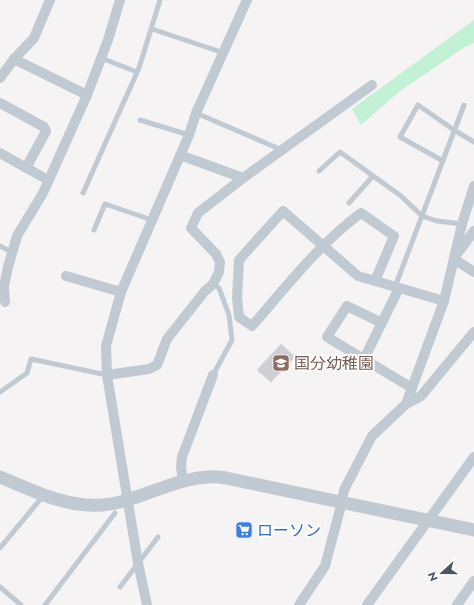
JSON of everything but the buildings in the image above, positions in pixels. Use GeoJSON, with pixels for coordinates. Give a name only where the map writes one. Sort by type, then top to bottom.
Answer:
{"type":"FeatureCollection","features":[{"type":"Feature","properties":{"kind":"street"},"geometry":{"type":"LineString","coordinates":[[0,78],[14,59],[34,38],[50,0]]}},
{"type":"Feature","properties":{"kind":"street"},"geometry":{"type":"LineString","coordinates":[[5,302],[4,286],[18,236],[43,193],[87,95],[120,0]]}},
{"type":"Feature","properties":{"kind":"street"},"geometry":{"type":"LineString","coordinates":[[147,605],[138,562],[107,375],[106,346],[121,292],[189,135],[196,113],[247,0]]}},
{"type":"Feature","properties":{"kind":"street"},"geometry":{"type":"LineString","coordinates":[[14,59],[87,95]]}},
{"type":"Feature","properties":{"kind":"street"},"geometry":{"type":"LineString","coordinates":[[107,375],[149,369],[157,365],[168,339],[205,291],[213,284],[219,272],[220,262],[216,254],[191,228],[198,213],[243,178],[372,85]]}},
{"type":"Feature","properties":{"kind":"street"},"geometry":{"type":"LineString","coordinates":[[0,103],[44,127],[46,131],[26,168]]}},
{"type":"Feature","properties":{"kind":"street"},"geometry":{"type":"LineString","coordinates":[[0,154],[48,180]]}},
{"type":"Feature","properties":{"kind":"street"},"geometry":{"type":"LineString","coordinates":[[180,155],[243,178]]}},
{"type":"Feature","properties":{"kind":"street"},"geometry":{"type":"LineString","coordinates":[[406,404],[444,301],[462,224],[474,186]]}},
{"type":"Feature","properties":{"kind":"street"},"geometry":{"type":"LineString","coordinates":[[375,281],[394,236],[360,213],[324,245],[252,326],[240,317],[237,298],[239,260],[283,211],[324,245],[358,276],[397,288],[444,301]]}},
{"type":"Feature","properties":{"kind":"street"},"geometry":{"type":"LineString","coordinates":[[454,259],[474,230]]}},
{"type":"Feature","properties":{"kind":"street"},"geometry":{"type":"LineString","coordinates":[[454,259],[474,272]]}},
{"type":"Feature","properties":{"kind":"street"},"geometry":{"type":"LineString","coordinates":[[66,276],[121,292]]}},
{"type":"Feature","properties":{"kind":"street"},"geometry":{"type":"LineString","coordinates":[[364,359],[397,288]]}},
{"type":"Feature","properties":{"kind":"street"},"geometry":{"type":"LineString","coordinates":[[382,323],[347,306],[327,337],[412,388]]}},
{"type":"Feature","properties":{"kind":"street"},"geometry":{"type":"LineString","coordinates":[[299,605],[325,566],[344,490],[372,436],[406,404],[421,396],[474,332]]}},
{"type":"Feature","properties":{"kind":"street"},"geometry":{"type":"LineString","coordinates":[[183,481],[181,467],[182,457],[213,375]]}},
{"type":"Feature","properties":{"kind":"street"},"geometry":{"type":"LineString","coordinates":[[367,605],[430,520],[474,457]]}},
{"type":"Feature","properties":{"kind":"street"},"geometry":{"type":"LineString","coordinates":[[0,477],[65,502],[85,505],[101,505],[128,499],[183,481],[210,476],[226,478],[474,530]]}},
{"type":"Feature","properties":{"kind":"street"},"geometry":{"type":"LineString","coordinates":[[457,605],[474,581]]}},
{"type":"Feature","properties":{"kind":"lane"},"geometry":{"type":"LineString","coordinates":[[83,193],[137,72],[152,29],[160,0]]}},
{"type":"Feature","properties":{"kind":"lane"},"geometry":{"type":"LineString","coordinates":[[152,29],[224,53]]}},
{"type":"Feature","properties":{"kind":"lane"},"geometry":{"type":"LineString","coordinates":[[101,58],[137,72]]}},
{"type":"Feature","properties":{"kind":"lane"},"geometry":{"type":"LineString","coordinates":[[443,162],[400,137],[418,105],[474,142]]}},
{"type":"Feature","properties":{"kind":"lane"},"geometry":{"type":"LineString","coordinates":[[397,288],[422,216],[464,105]]}},
{"type":"Feature","properties":{"kind":"lane"},"geometry":{"type":"LineString","coordinates":[[196,113],[282,150]]}},
{"type":"Feature","properties":{"kind":"lane"},"geometry":{"type":"LineString","coordinates":[[140,120],[189,135]]}},
{"type":"Feature","properties":{"kind":"lane"},"geometry":{"type":"LineString","coordinates":[[319,171],[340,152],[401,196],[422,216],[462,224]]}},
{"type":"Feature","properties":{"kind":"lane"},"geometry":{"type":"LineString","coordinates":[[349,203],[373,176]]}},
{"type":"Feature","properties":{"kind":"lane"},"geometry":{"type":"LineString","coordinates":[[94,230],[105,204],[152,220]]}},
{"type":"Feature","properties":{"kind":"lane"},"geometry":{"type":"LineString","coordinates":[[0,246],[13,253]]}},
{"type":"Feature","properties":{"kind":"lane"},"geometry":{"type":"LineString","coordinates":[[213,284],[219,288],[229,315],[232,340],[213,375]]}},
{"type":"Feature","properties":{"kind":"lane"},"geometry":{"type":"LineString","coordinates":[[0,392],[28,373],[31,359],[107,375]]}},
{"type":"Feature","properties":{"kind":"lane"},"geometry":{"type":"LineString","coordinates":[[0,548],[44,494]]}},
{"type":"Feature","properties":{"kind":"lane"},"geometry":{"type":"LineString","coordinates":[[45,605],[115,513]]}},
{"type":"Feature","properties":{"kind":"lane"},"geometry":{"type":"LineString","coordinates":[[120,587],[158,537]]}},
{"type":"Feature","properties":{"kind":"lane"},"geometry":{"type":"LineString","coordinates":[[0,587],[21,605]]}},
{"type":"Feature","properties":{"kind":"green space"},"geometry":{"type":"Polygon","coordinates":[[[474,20],[474,43],[465,47],[400,91],[361,125],[352,109],[474,20]]]}},
{"type":"Feature","properties":{"kind":"place","name":"国分幼稚園"},"geometry":{"type":"Point","coordinates":[281,363]}},
{"type":"Feature","properties":{"kind":"place","name":"ローソン"},"geometry":{"type":"Point","coordinates":[244,530]}}]}
